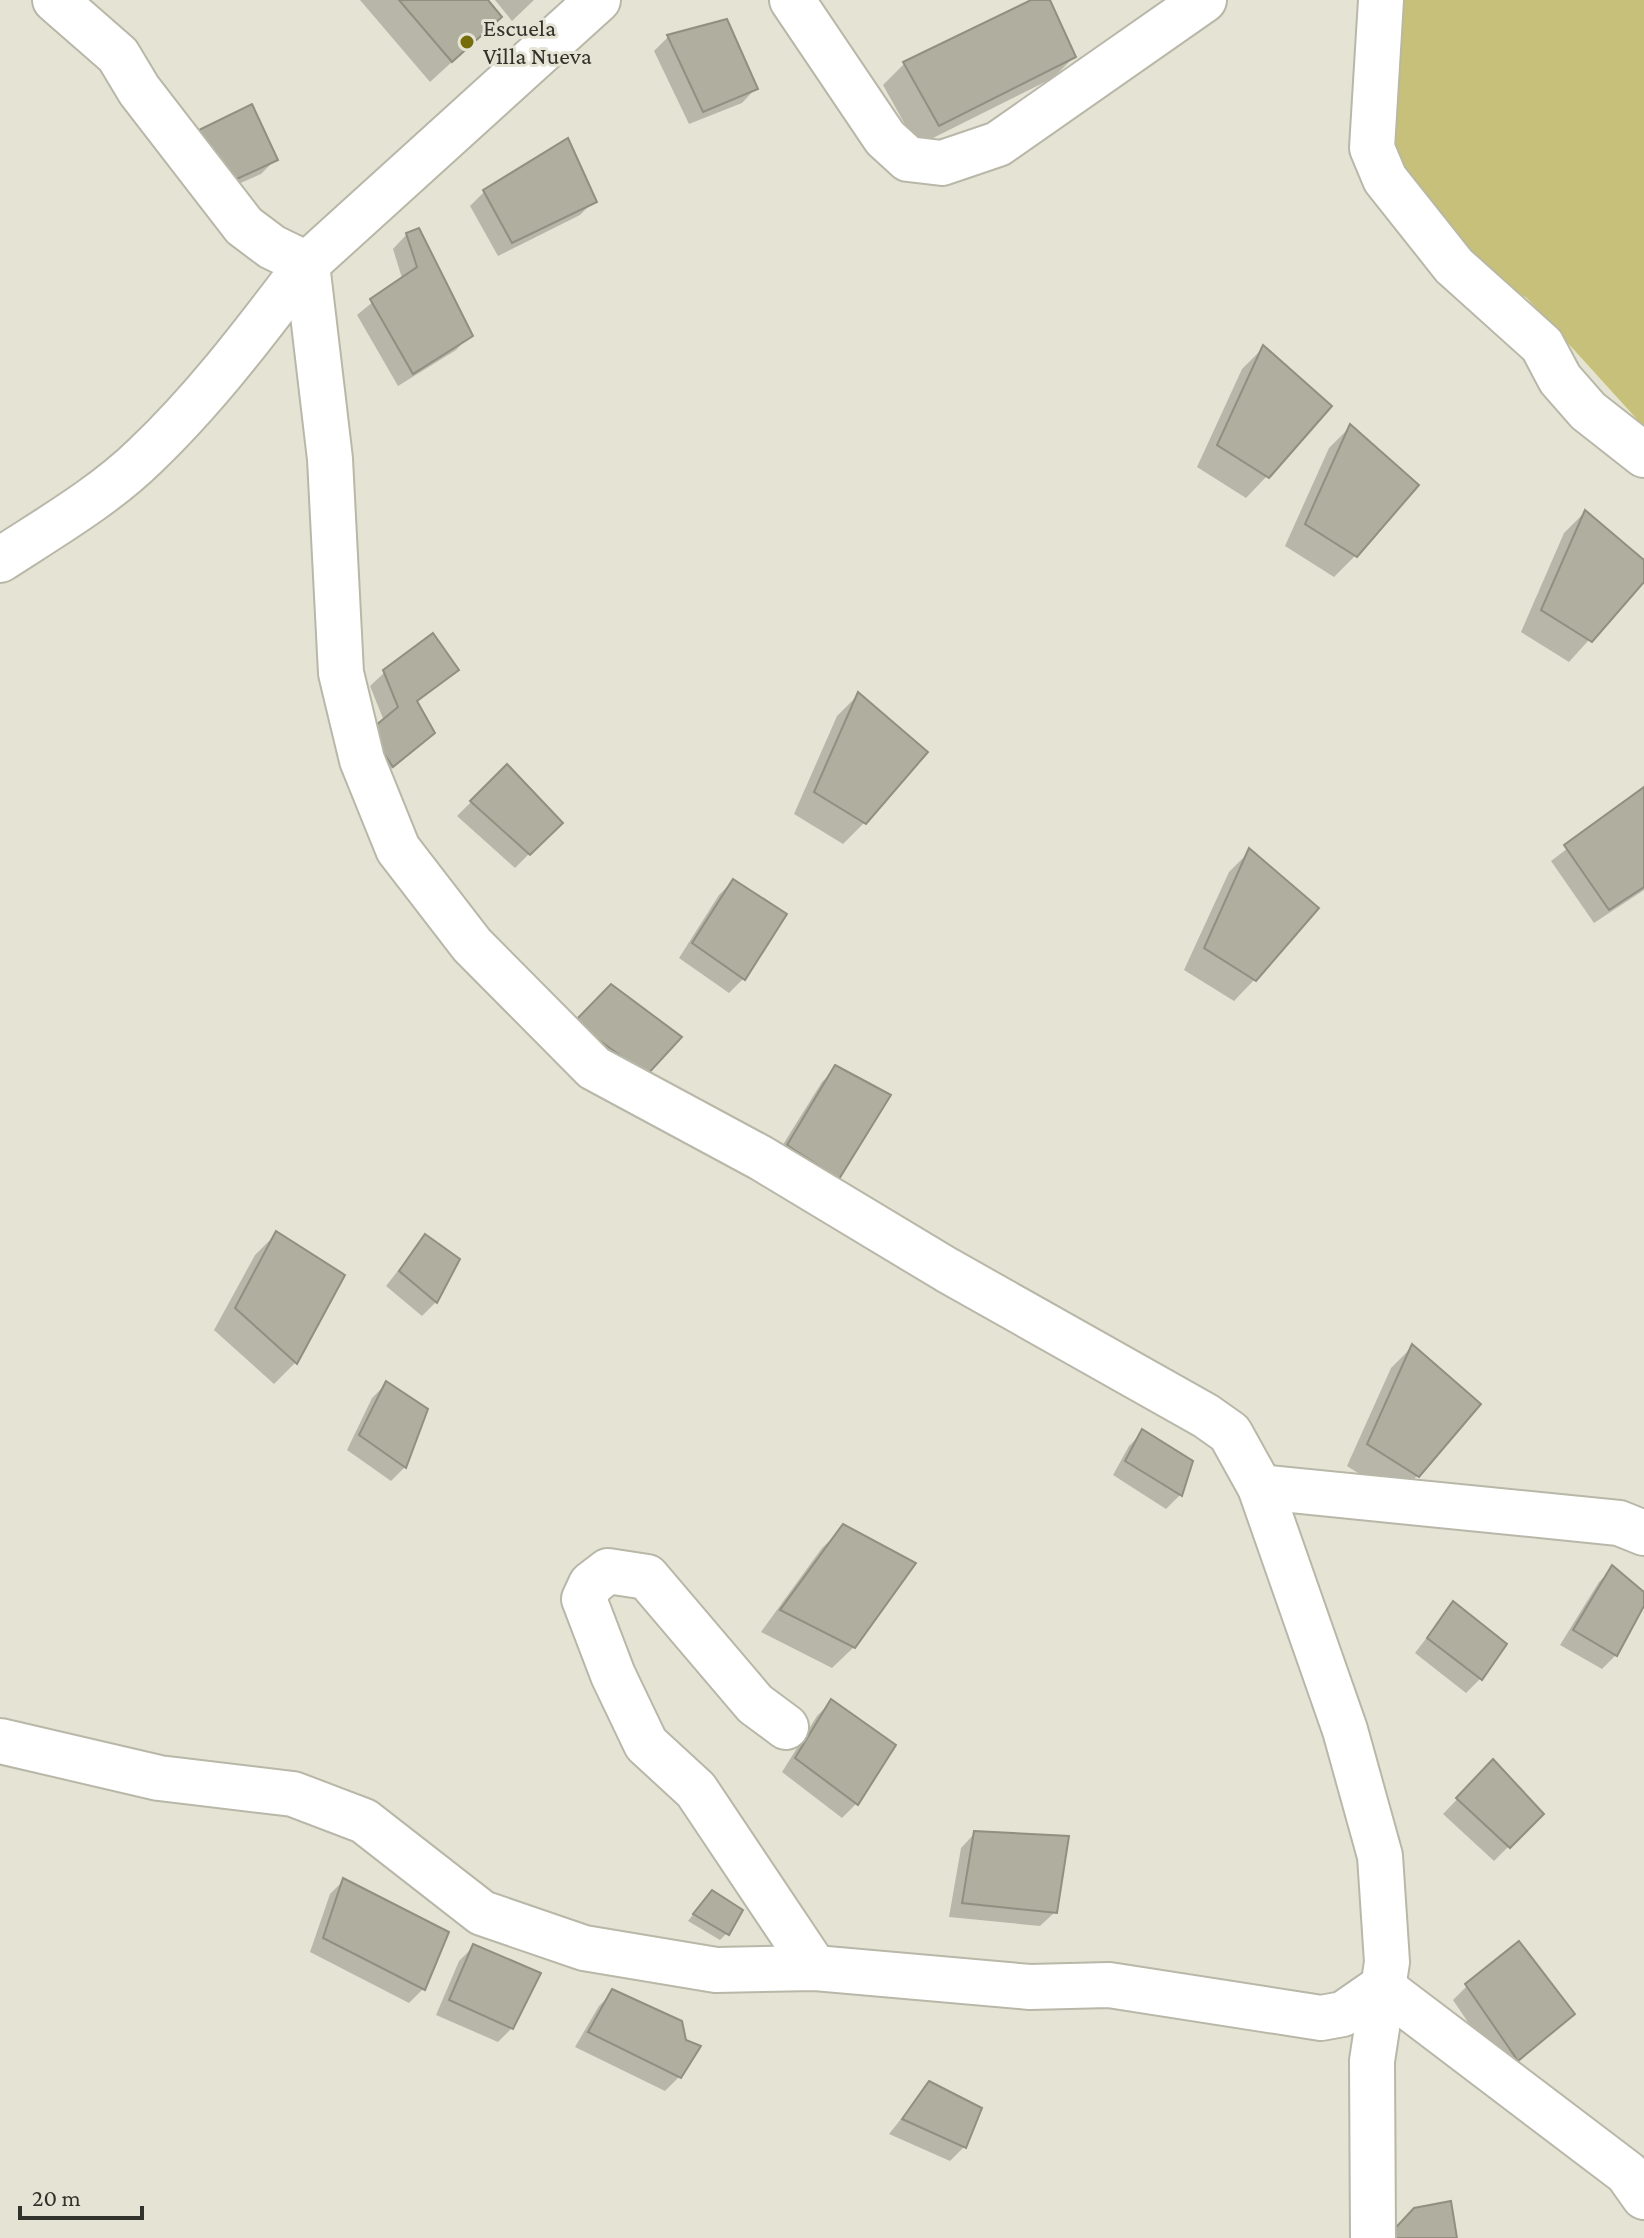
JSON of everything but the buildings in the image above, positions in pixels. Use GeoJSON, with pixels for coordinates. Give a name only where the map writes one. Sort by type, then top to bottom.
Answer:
{"type":"FeatureCollection","features":[{"type":"Feature","properties":{"kind":"street"},"geometry":{"type":"LineString","coordinates":[[55,0],[118,55],[139,90],[244,226],[272,247],[307,264]]}},
{"type":"Feature","properties":{"kind":"street"},"geometry":{"type":"LineString","coordinates":[[0,560],[73,512],[144,458],[232,363],[307,264],[598,0]]}},
{"type":"Feature","properties":{"kind":"street"},"geometry":{"type":"LineString","coordinates":[[792,0],[885,138],[908,159],[942,163],[998,144],[1204,0]]}},
{"type":"Feature","properties":{"kind":"street"},"geometry":{"type":"LineString","coordinates":[[1381,0],[1372,148],[1385,179],[1454,266],[1542,345],[1560,379],[1588,411],[1644,455]]}},
{"type":"Feature","properties":{"kind":"street"},"geometry":{"type":"LineString","coordinates":[[307,264],[330,459],[341,673],[362,760],[398,849],[463,933],[594,1068],[761,1158],[947,1270],[1206,1416],[1230,1433],[1260,1487],[1345,1730],[1380,1856],[1387,1962],[1372,2061],[1373,2238]]}},
{"type":"Feature","properties":{"kind":"street"},"geometry":{"type":"LineString","coordinates":[[1260,1487],[1619,1523],[1644,1533]]}},
{"type":"Feature","properties":{"kind":"street"},"geometry":{"type":"LineString","coordinates":[[786,1727],[755,1704],[647,1577],[608,1571],[591,1584],[584,1599],[613,1675],[646,1744],[696,1790],[815,1968]]}},
{"type":"Feature","properties":{"kind":"street"},"geometry":{"type":"LineString","coordinates":[[0,1741],[159,1778],[293,1794],[364,1821],[482,1913],[584,1948],[716,1970],[815,1968],[1030,1987],[1109,1985],[1321,2018],[1343,2014],[1382,1987]]}},
{"type":"Feature","properties":{"kind":"street"},"geometry":{"type":"LineString","coordinates":[[1382,1987],[1627,2173],[1644,2197]]}},
{"type":"Feature","properties":{"kind":"shaded area"},"geometry":{"type":"Polygon","coordinates":[[[1405,0],[1644,0],[1644,427],[1527,298],[1427,238],[1379,182],[1405,0]]]}},
{"type":"Feature","properties":{"kind":"place","name":"Escuela Villa Nueva"},"geometry":{"type":"Point","coordinates":[467,42]}}]}
